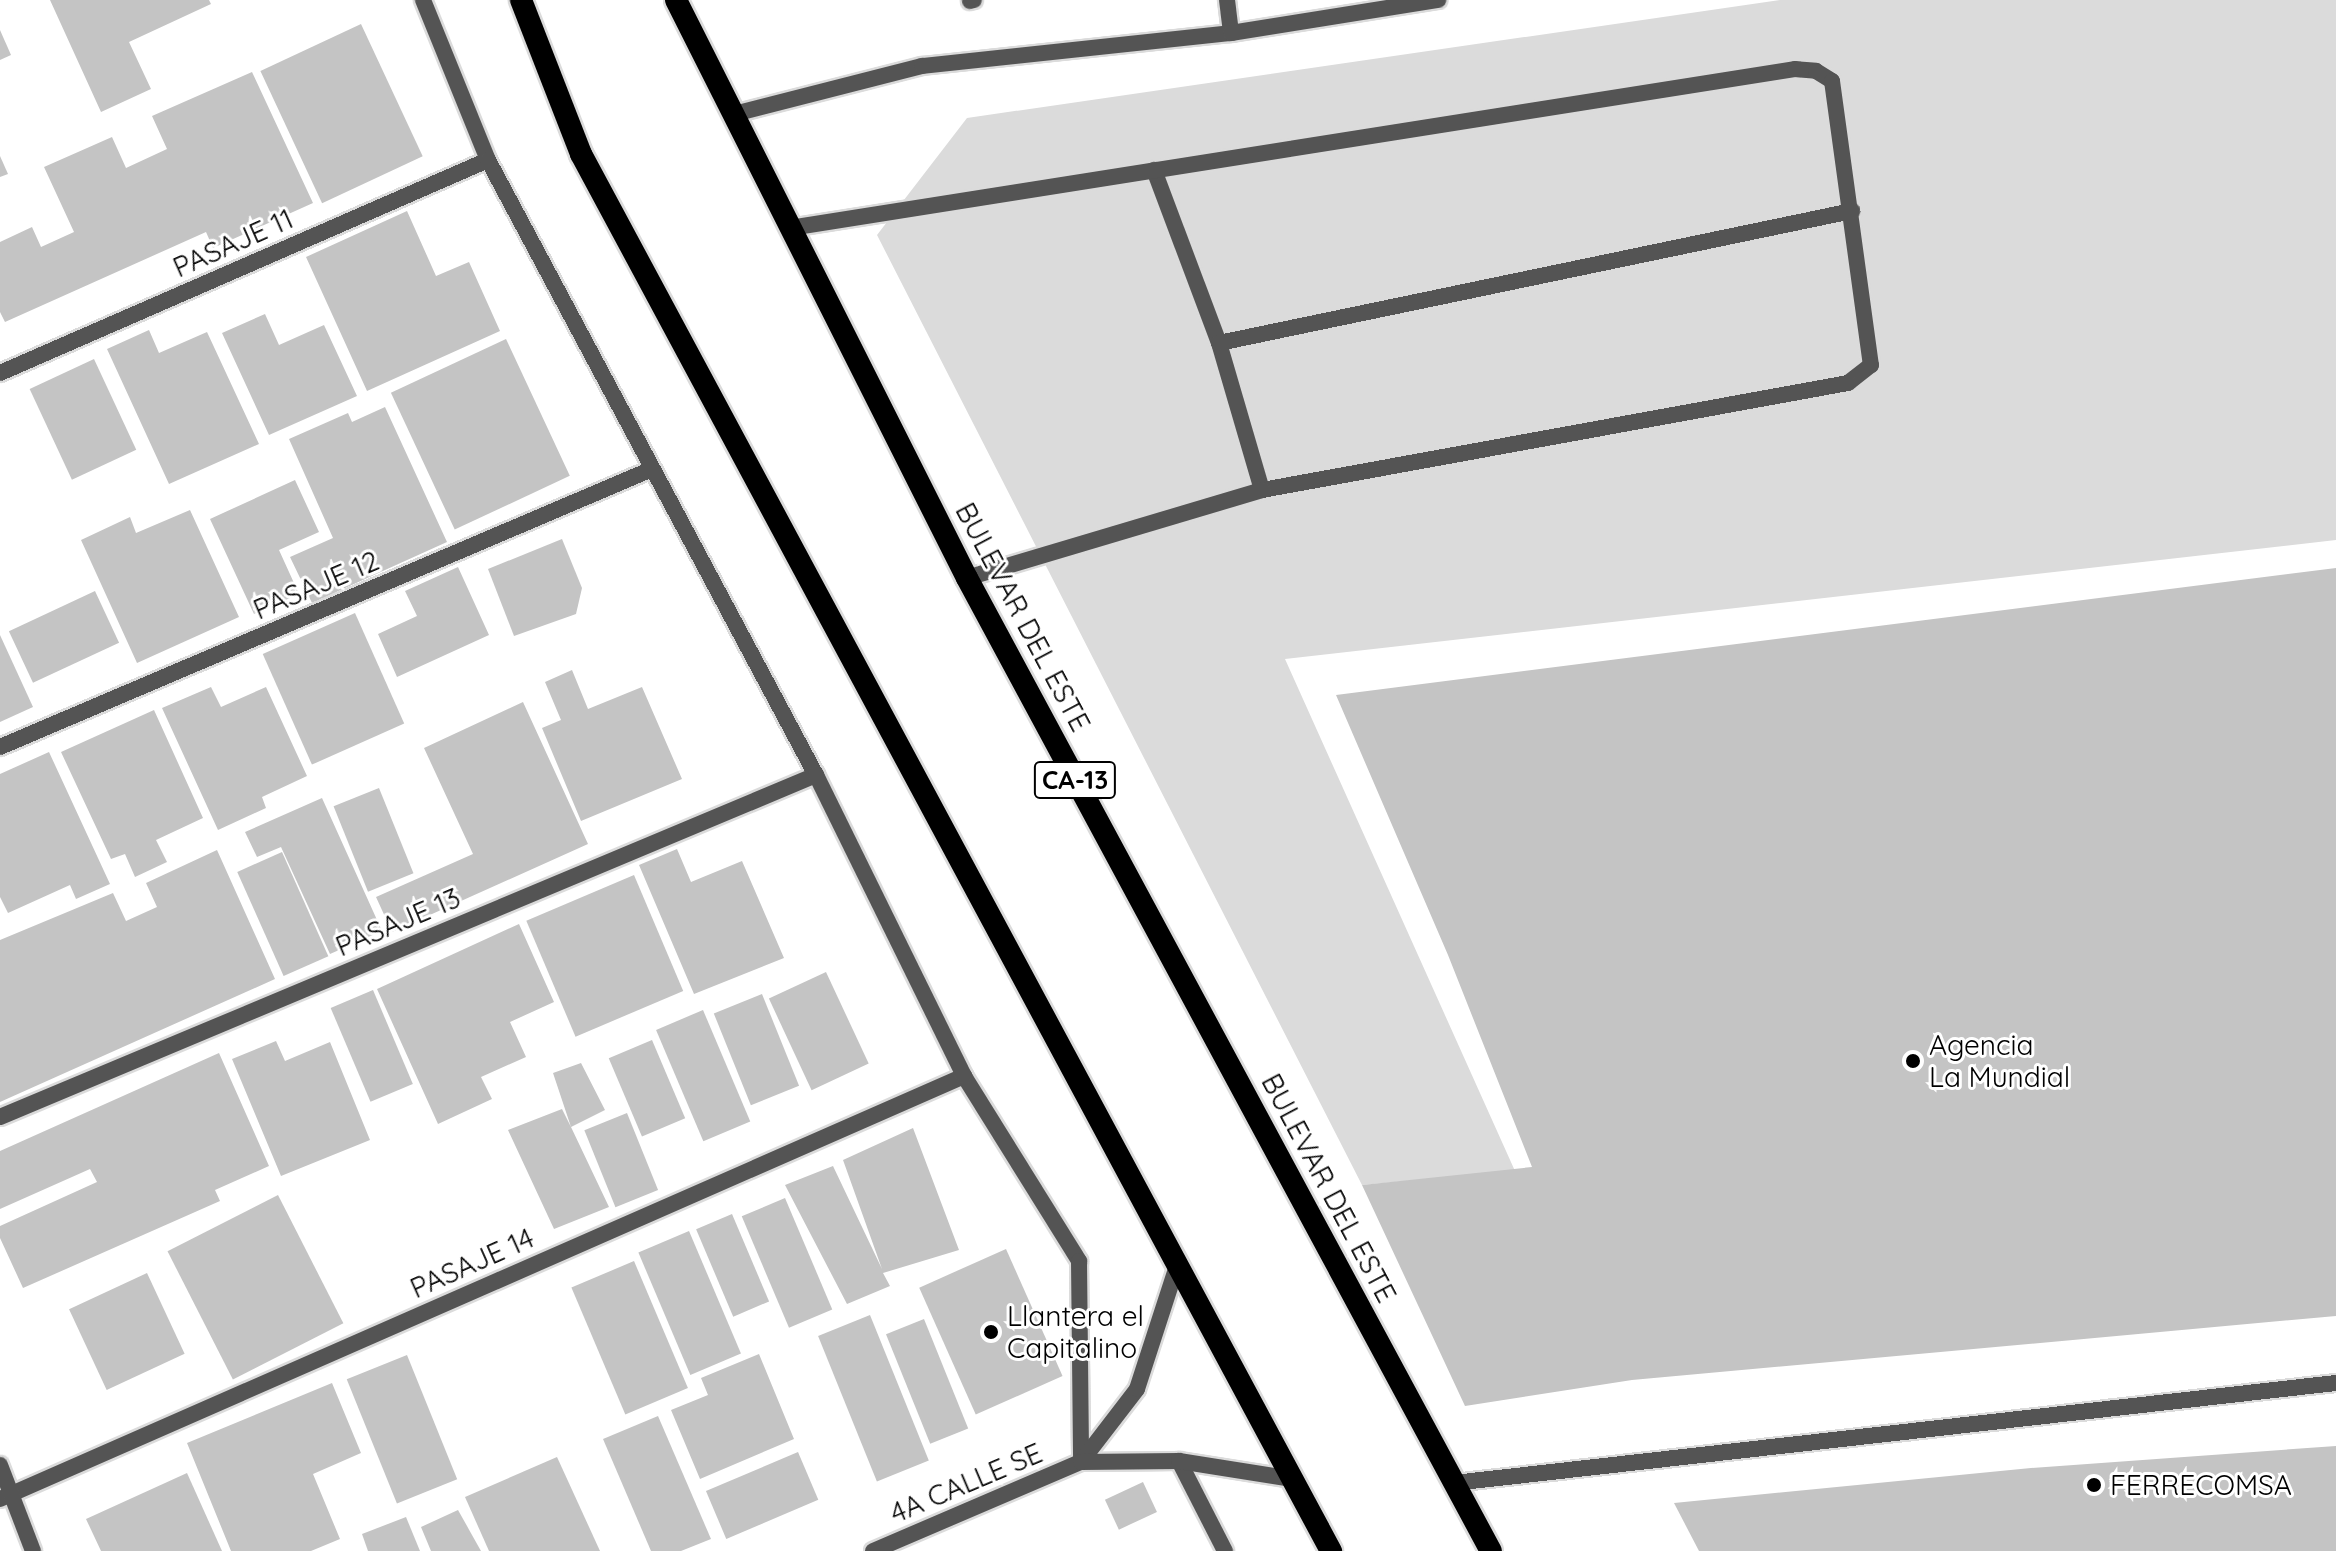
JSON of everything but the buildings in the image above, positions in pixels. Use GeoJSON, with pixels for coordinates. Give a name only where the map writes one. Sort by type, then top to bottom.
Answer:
{"type":"FeatureCollection","features":[{"type":"Feature","properties":{"kind":"highway"},"geometry":{"type":"LineString","coordinates":[[521,0],[581,154],[1331,1551]]}},
{"type":"Feature","properties":{"kind":"highway","name":"BULEVAR DEL ESTE"},"geometry":{"type":"LineString","coordinates":[[676,0],[967,578],[1491,1551]]}},
{"type":"Feature","properties":{"kind":"street"},"geometry":{"type":"LineString","coordinates":[[423,0],[488,160],[816,775],[964,1076],[1079,1261],[1081,1462]]}},
{"type":"Feature","properties":{"kind":"street"},"geometry":{"type":"LineString","coordinates":[[1227,0],[1231,33]]}},
{"type":"Feature","properties":{"kind":"street"},"geometry":{"type":"LineString","coordinates":[[734,114],[922,66],[1231,33],[1438,0]]}},
{"type":"Feature","properties":{"kind":"street"},"geometry":{"type":"LineString","coordinates":[[790,228],[1795,69],[1816,71],[1832,81],[1871,365],[1848,383],[1262,490],[967,578]]}},
{"type":"Feature","properties":{"kind":"street","name":"PASAJE 11"},"geometry":{"type":"LineString","coordinates":[[0,373],[488,160]]}},
{"type":"Feature","properties":{"kind":"street"},"geometry":{"type":"LineString","coordinates":[[1154,170],[1219,343],[1262,490]]}},
{"type":"Feature","properties":{"kind":"street"},"geometry":{"type":"LineString","coordinates":[[1219,343],[1852,211]]}},
{"type":"Feature","properties":{"kind":"street","name":"PASAJE 12"},"geometry":{"type":"LineString","coordinates":[[0,747],[652,469]]}},
{"type":"Feature","properties":{"kind":"street","name":"PASAJE 13"},"geometry":{"type":"LineString","coordinates":[[0,1117],[816,775]]}},
{"type":"Feature","properties":{"kind":"street","name":"PASAJE 14"},"geometry":{"type":"LineString","coordinates":[[6,1496],[964,1076]]}},
{"type":"Feature","properties":{"kind":"street"},"geometry":{"type":"LineString","coordinates":[[1081,1462],[1137,1389],[1178,1263]]}},
{"type":"Feature","properties":{"kind":"street"},"geometry":{"type":"LineString","coordinates":[[1454,1483],[2336,1383]]}},
{"type":"Feature","properties":{"kind":"street"},"geometry":{"type":"LineString","coordinates":[[1081,1462],[1179,1461],[1293,1479]]}},
{"type":"Feature","properties":{"kind":"street"},"geometry":{"type":"LineString","coordinates":[[1179,1461],[1225,1551]]}},
{"type":"Feature","properties":{"kind":"street","name":"4A CALLE SE"},"geometry":{"type":"LineString","coordinates":[[873,1551],[1081,1462]]}},
{"type":"Feature","properties":{"kind":"street"},"geometry":{"type":"LineString","coordinates":[[0,1465],[6,1496],[33,1551]]}},
{"type":"Feature","properties":{"kind":"shaded area"},"geometry":{"type":"Polygon","coordinates":[[[1780,0],[2336,0],[2336,540],[1285,659],[1515,1171],[1362,1185],[877,235],[967,118],[1780,0]]]}},
{"type":"Feature","properties":{"kind":"place","name":"Agencia La Mundial"},"geometry":{"type":"Point","coordinates":[1913,1061]}},
{"type":"Feature","properties":{"kind":"place","name":"Llantera el Capitalino"},"geometry":{"type":"Point","coordinates":[991,1332]}},
{"type":"Feature","properties":{"kind":"place","name":"FERRECOMSA"},"geometry":{"type":"Point","coordinates":[2094,1485]}}]}
